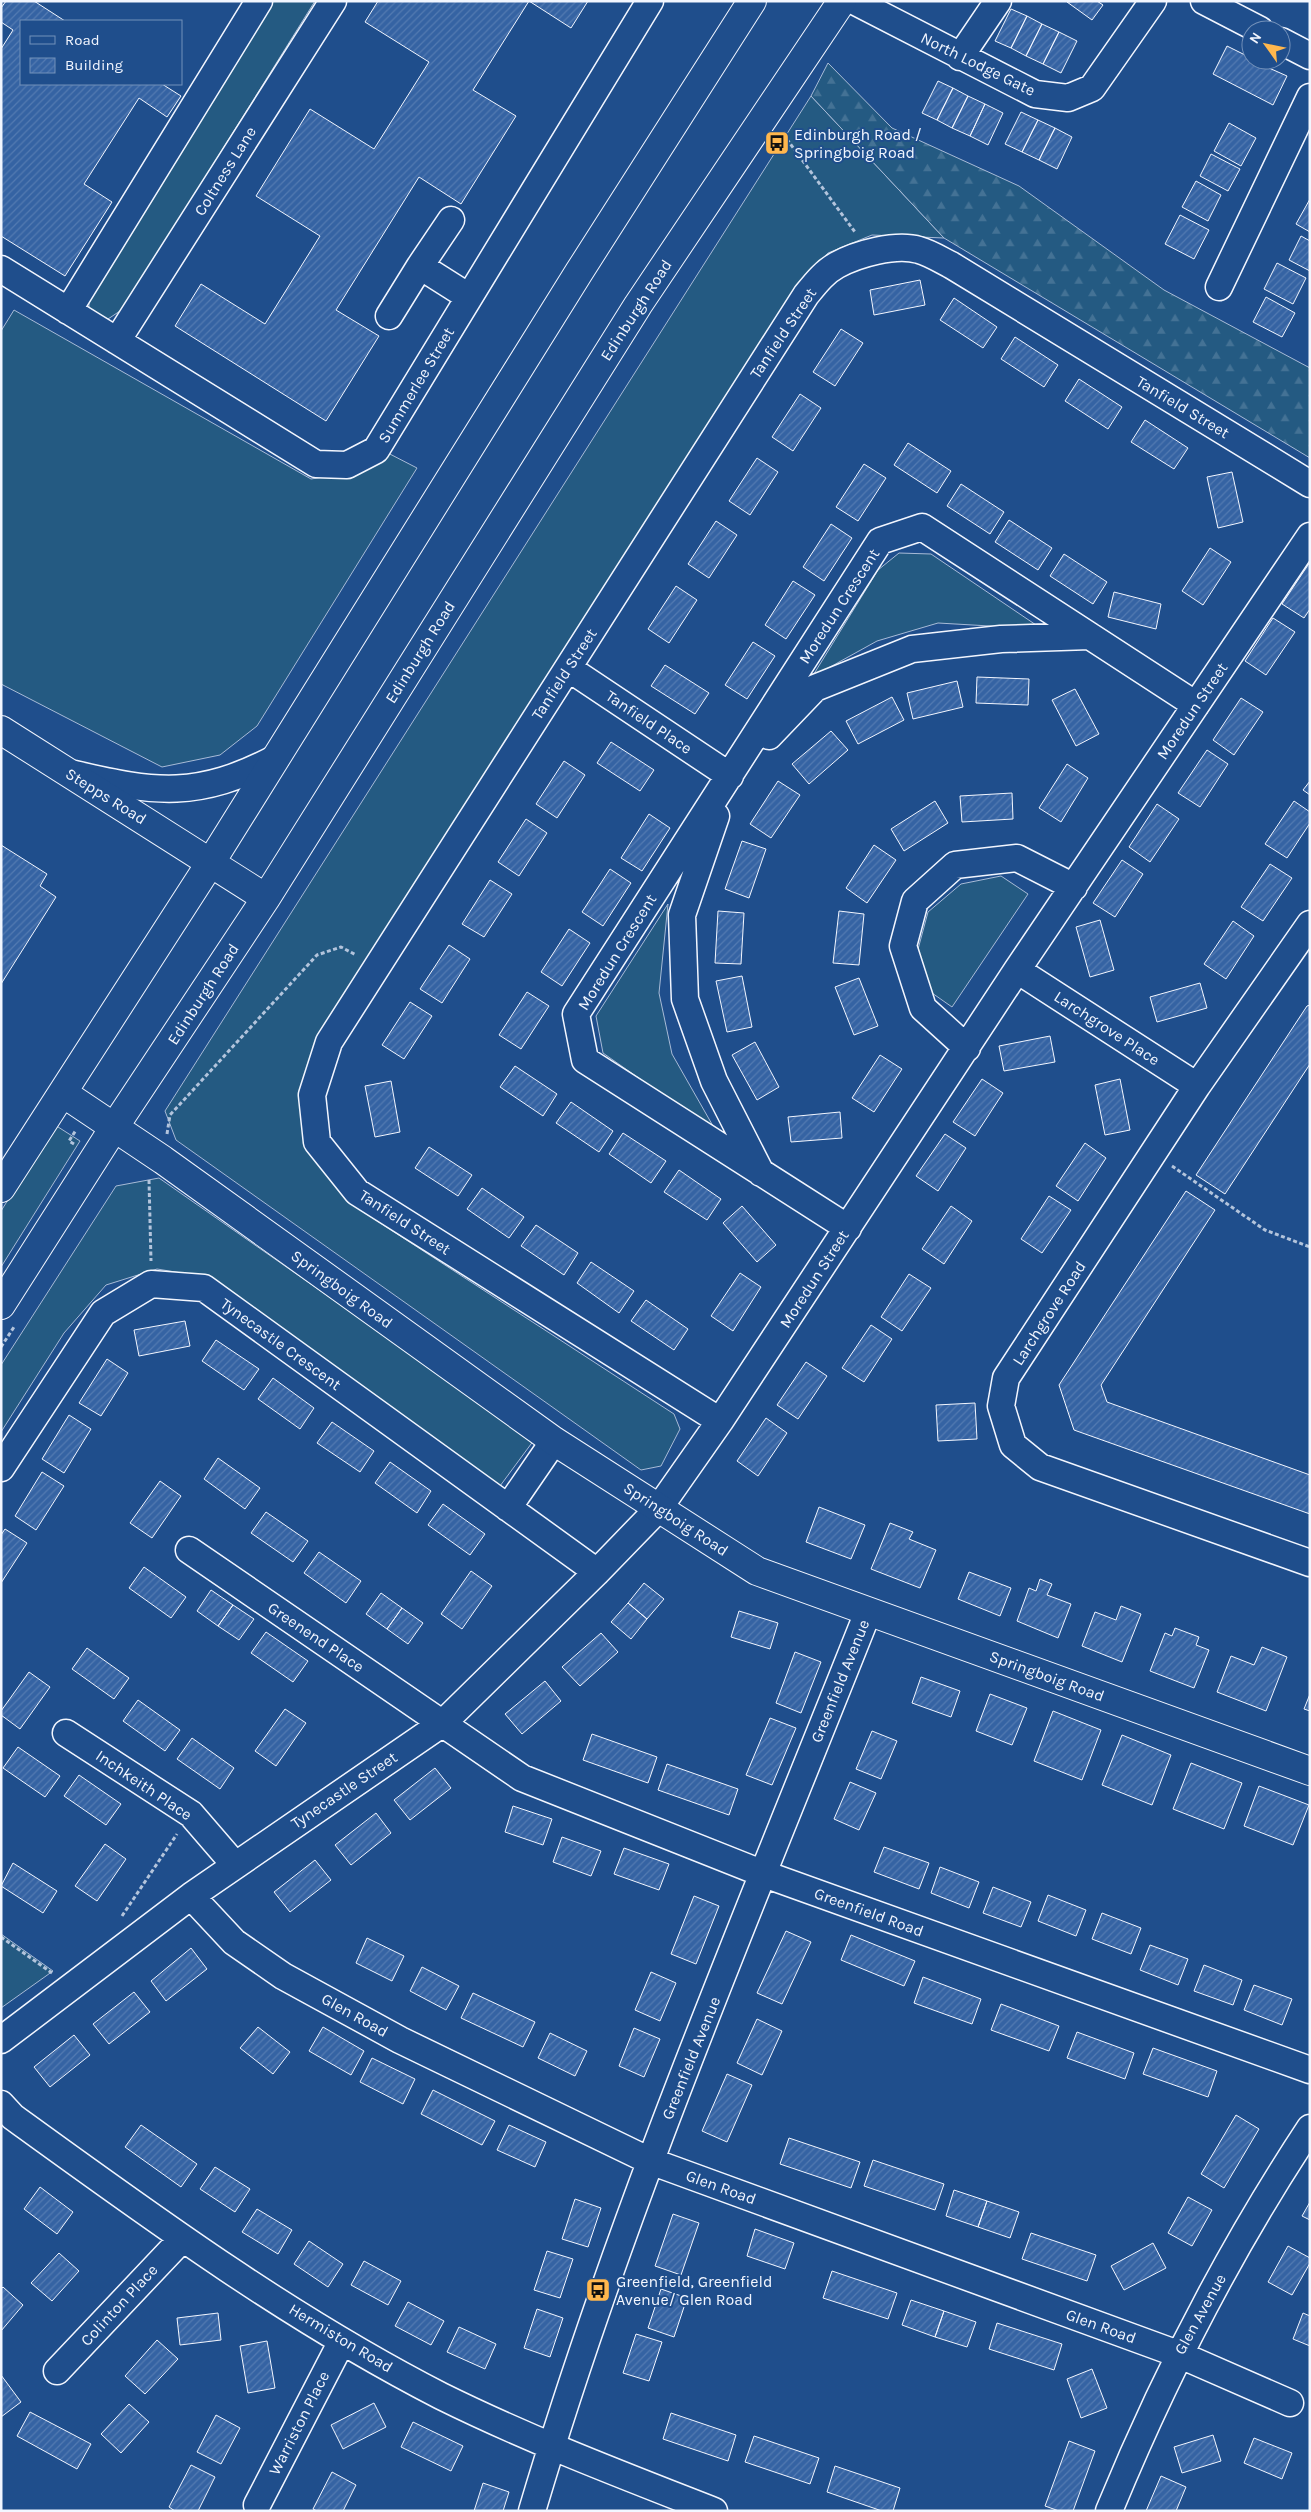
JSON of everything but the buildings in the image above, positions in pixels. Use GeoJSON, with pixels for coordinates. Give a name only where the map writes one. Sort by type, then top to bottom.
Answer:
{"type":"FeatureCollection","features":[{"type":"Feature","properties":{"kind":"main road"},"geometry":{"type":"LineString","coordinates":[[1,1188],[211,862],[579,272],[752,1]]}},
{"type":"Feature","properties":{"kind":"main road","name":"Edinburgh Road"},"geometry":{"type":"LineString","coordinates":[[1,1305],[115,1126],[266,898],[638,305],[842,1]]}},
{"type":"Feature","properties":{"kind":"main road","name":"Stepps Road"},"geometry":{"type":"LineString","coordinates":[[1,730],[266,898]]}},
{"type":"Feature","properties":{"kind":"main road","name":"Springboig Road"},"geometry":{"type":"LineString","coordinates":[[63,1093],[115,1126],[163,1160],[554,1441],[757,1570],[868,1612],[1310,1771]]}},
{"type":"Feature","properties":{"kind":"street"},"geometry":{"type":"LineString","coordinates":[[68,311],[258,1]]}},
{"type":"Feature","properties":{"kind":"street","name":"Coltness Lane"},"geometry":{"type":"LineString","coordinates":[[117,341],[333,1]]}},
{"type":"Feature","properties":{"kind":"street","name":"Summerlee Street"},"geometry":{"type":"LineString","coordinates":[[4,276],[68,311],[316,464],[347,465],[376,450],[650,1]]}},
{"type":"Feature","properties":{"kind":"street","name":"North Lodge Gate"},"geometry":{"type":"LineString","coordinates":[[854,1],[1035,94],[1068,98],[1092,88],[1153,1]]}},
{"type":"Feature","properties":{"kind":"street"},"geometry":{"type":"LineString","coordinates":[[960,57],[998,1]]}},
{"type":"Feature","properties":{"kind":"street"},"geometry":{"type":"LineString","coordinates":[[1204,1],[1241,20]]}},
{"type":"Feature","properties":{"kind":"street"},"geometry":{"type":"LineString","coordinates":[[1291,46],[1310,56]]}},
{"type":"Feature","properties":{"kind":"street"},"geometry":{"type":"LineString","coordinates":[[1219,287],[1310,97]]}},
{"type":"Feature","properties":{"kind":"street"},"geometry":{"type":"LineString","coordinates":[[389,316],[451,220]]}},
{"type":"Feature","properties":{"kind":"street","name":"Tanfield Street"},"geometry":{"type":"LineString","coordinates":[[720,1421],[357,1192],[317,1142],[312,1094],[329,1042],[806,295],[820,278],[836,266],[865,254],[890,249],[918,250],[951,265],[1310,484]]}},
{"type":"Feature","properties":{"kind":"street"},"geometry":{"type":"LineString","coordinates":[[420,266],[469,297]]}},
{"type":"Feature","properties":{"kind":"street","name":"Moredun Crescent"},"geometry":{"type":"LineString","coordinates":[[848,1228],[584,1060],[576,1014],[880,541],[922,527],[1196,705]]}},
{"type":"Feature","properties":{"kind":"street","name":"Moredun Street"},"geometry":{"type":"LineString","coordinates":[[658,1508],[720,1421],[1018,970],[1310,536]]}},
{"type":"Feature","properties":{"kind":"street","name":"Moredun Crescent"},"geometry":{"type":"LineString","coordinates":[[761,1173],[714,1081],[685,999],[682,915],[730,776],[815,688],[912,650],[1001,639],[1090,636]]}},
{"type":"Feature","properties":{"kind":"street","name":"Tanfield Place"},"geometry":{"type":"LineString","coordinates":[[568,668],[730,776]]}},
{"type":"Feature","properties":{"kind":"street"},"geometry":{"type":"LineString","coordinates":[[68,772],[146,789],[179,790],[216,784],[251,771],[276,758]]}},
{"type":"Feature","properties":{"kind":"street"},"geometry":{"type":"LineString","coordinates":[[967,1048],[923,1008],[903,946],[915,902],[955,865],[1017,858],[1074,887]]}},
{"type":"Feature","properties":{"kind":"street","name":"Larchgrove Road"},"geometry":{"type":"LineString","coordinates":[[1307,933],[1197,1086],[1006,1378],[1001,1406],[1013,1445],[1040,1467],[1310,1563]]}},
{"type":"Feature","properties":{"kind":"street","name":"Larchgrove Place"},"geometry":{"type":"LineString","coordinates":[[1018,970],[1197,1086]]}},
{"type":"Feature","properties":{"kind":"street"},"geometry":{"type":"LineString","coordinates":[[1,1468],[103,1313],[151,1284]]}},
{"type":"Feature","properties":{"kind":"street","name":"Tynecastle Crescent"},"geometry":{"type":"LineString","coordinates":[[151,1284],[204,1288],[597,1572]]}},
{"type":"Feature","properties":{"kind":"street"},"geometry":{"type":"LineString","coordinates":[[508,1508],[554,1441]]}},
{"type":"Feature","properties":{"kind":"street","name":"Tynecastle Street"},"geometry":{"type":"LineString","coordinates":[[1,2040],[191,1896],[443,1723],[597,1572],[658,1508]]}},
{"type":"Feature","properties":{"kind":"street","name":"Greenend Place"},"geometry":{"type":"LineString","coordinates":[[189,1550],[443,1723]]}},
{"type":"Feature","properties":{"kind":"street","name":"Greenfield Avenue"},"geometry":{"type":"LineString","coordinates":[[532,2511],[551,2448],[650,2161],[868,1612]]}},
{"type":"Feature","properties":{"kind":"street","name":"Greenfield Road"},"geometry":{"type":"LineString","coordinates":[[443,1723],[522,1778],[764,1874],[1310,2070]]}},
{"type":"Feature","properties":{"kind":"street","name":"Inchkeith Place"},"geometry":{"type":"LineString","coordinates":[[66,1734],[191,1814],[235,1865]]}},
{"type":"Feature","properties":{"kind":"street","name":"Glen Road"},"geometry":{"type":"LineString","coordinates":[[191,1896],[234,1942],[283,1976],[400,2040],[650,2161],[1178,2354],[1290,2403]]}},
{"type":"Feature","properties":{"kind":"street","name":"Hermiston Road"},"geometry":{"type":"LineString","coordinates":[[1,2104],[13,2116],[182,2239],[342,2340],[441,2395],[551,2448],[714,2511]]}},
{"type":"Feature","properties":{"kind":"street","name":"Glen Avenue"},"geometry":{"type":"LineString","coordinates":[[1109,2511],[1139,2438],[1178,2354],[1266,2194],[1310,2128]]}},
{"type":"Feature","properties":{"kind":"street","name":"Colinton Place"},"geometry":{"type":"LineString","coordinates":[[57,2371],[182,2239]]}},
{"type":"Feature","properties":{"kind":"street","name":"Warriston Place"},"geometry":{"type":"LineString","coordinates":[[257,2505],[342,2340]]}},
{"type":"Feature","properties":{"kind":"path"},"geometry":{"type":"LineString","coordinates":[[763,119],[780,131],[853,226]]}},
{"type":"Feature","properties":{"kind":"path"},"geometry":{"type":"LineString","coordinates":[[151,1284],[149,1162],[163,1160],[170,1114],[316,955],[341,947]]}},
{"type":"Feature","properties":{"kind":"path"},"geometry":{"type":"LineString","coordinates":[[1153,1153],[1265,1230],[1310,1247]]}},
{"type":"Feature","properties":{"kind":"path"},"geometry":{"type":"LineString","coordinates":[[118,1921],[191,1814]]}},
{"type":"Feature","properties":{"kind":"path"},"geometry":{"type":"LineString","coordinates":[[1,1938],[73,1987]]}},
{"type":"Feature","properties":{"kind":"green space"},"geometry":{"type":"Polygon","coordinates":[[[272,1],[315,1],[123,309],[105,321],[89,308],[89,293],[272,1]]]}},
{"type":"Feature","properties":{"kind":"green space"},"geometry":{"type":"Polygon","coordinates":[[[828,63],[892,128],[1019,186],[1164,290],[1310,368],[1310,458],[944,238],[811,96],[828,63]]]}},
{"type":"Feature","properties":{"kind":"green space"},"geometry":{"type":"Polygon","coordinates":[[[811,96],[944,238],[872,235],[828,253],[797,289],[318,1037],[299,1096],[307,1151],[348,1202],[674,1414],[680,1429],[661,1466],[641,1470],[176,1140],[165,1111],[811,96]]]}},
{"type":"Feature","properties":{"kind":"green space"},"geometry":{"type":"Polygon","coordinates":[[[14,310],[311,479],[359,471],[384,451],[417,468],[257,726],[220,755],[162,767],[1,684],[1,331],[14,310]]]}},
{"type":"Feature","properties":{"kind":"green space"},"geometry":{"type":"Polygon","coordinates":[[[899,553],[931,554],[1042,629],[938,623],[877,641],[812,677],[878,570],[899,553]]]}},
{"type":"Feature","properties":{"kind":"green space"},"geometry":{"type":"Polygon","coordinates":[[[1001,876],[1028,894],[952,1007],[932,993],[917,953],[928,912],[961,884],[1001,876]]]}},
{"type":"Feature","properties":{"kind":"green space"},"geometry":{"type":"Polygon","coordinates":[[[668,904],[659,993],[672,1054],[717,1133],[603,1053],[596,1016],[668,904]]]}},
{"type":"Feature","properties":{"kind":"green space"},"geometry":{"type":"Polygon","coordinates":[[[55,1125],[80,1141],[1,1267],[1,1211],[55,1125]]]}},
{"type":"Feature","properties":{"kind":"green space"},"geometry":{"type":"Polygon","coordinates":[[[159,1178],[534,1440],[500,1486],[200,1276],[157,1269],[106,1285],[64,1333],[1,1432],[1,1365],[116,1186],[159,1178]]]}},
{"type":"Feature","properties":{"kind":"green space"},"geometry":{"type":"Polygon","coordinates":[[[1,1934],[53,1971],[1,2008],[1,1934]]]}},
{"type":"Feature","properties":{"kind":"place","name":"Edinburgh Road / Springboig Road"},"geometry":{"type":"Point","coordinates":[777,143]}},
{"type":"Feature","properties":{"kind":"place","name":"Greenfield, Greenfield Avenue/ Glen Road"},"geometry":{"type":"Point","coordinates":[598,2290]}}]}
